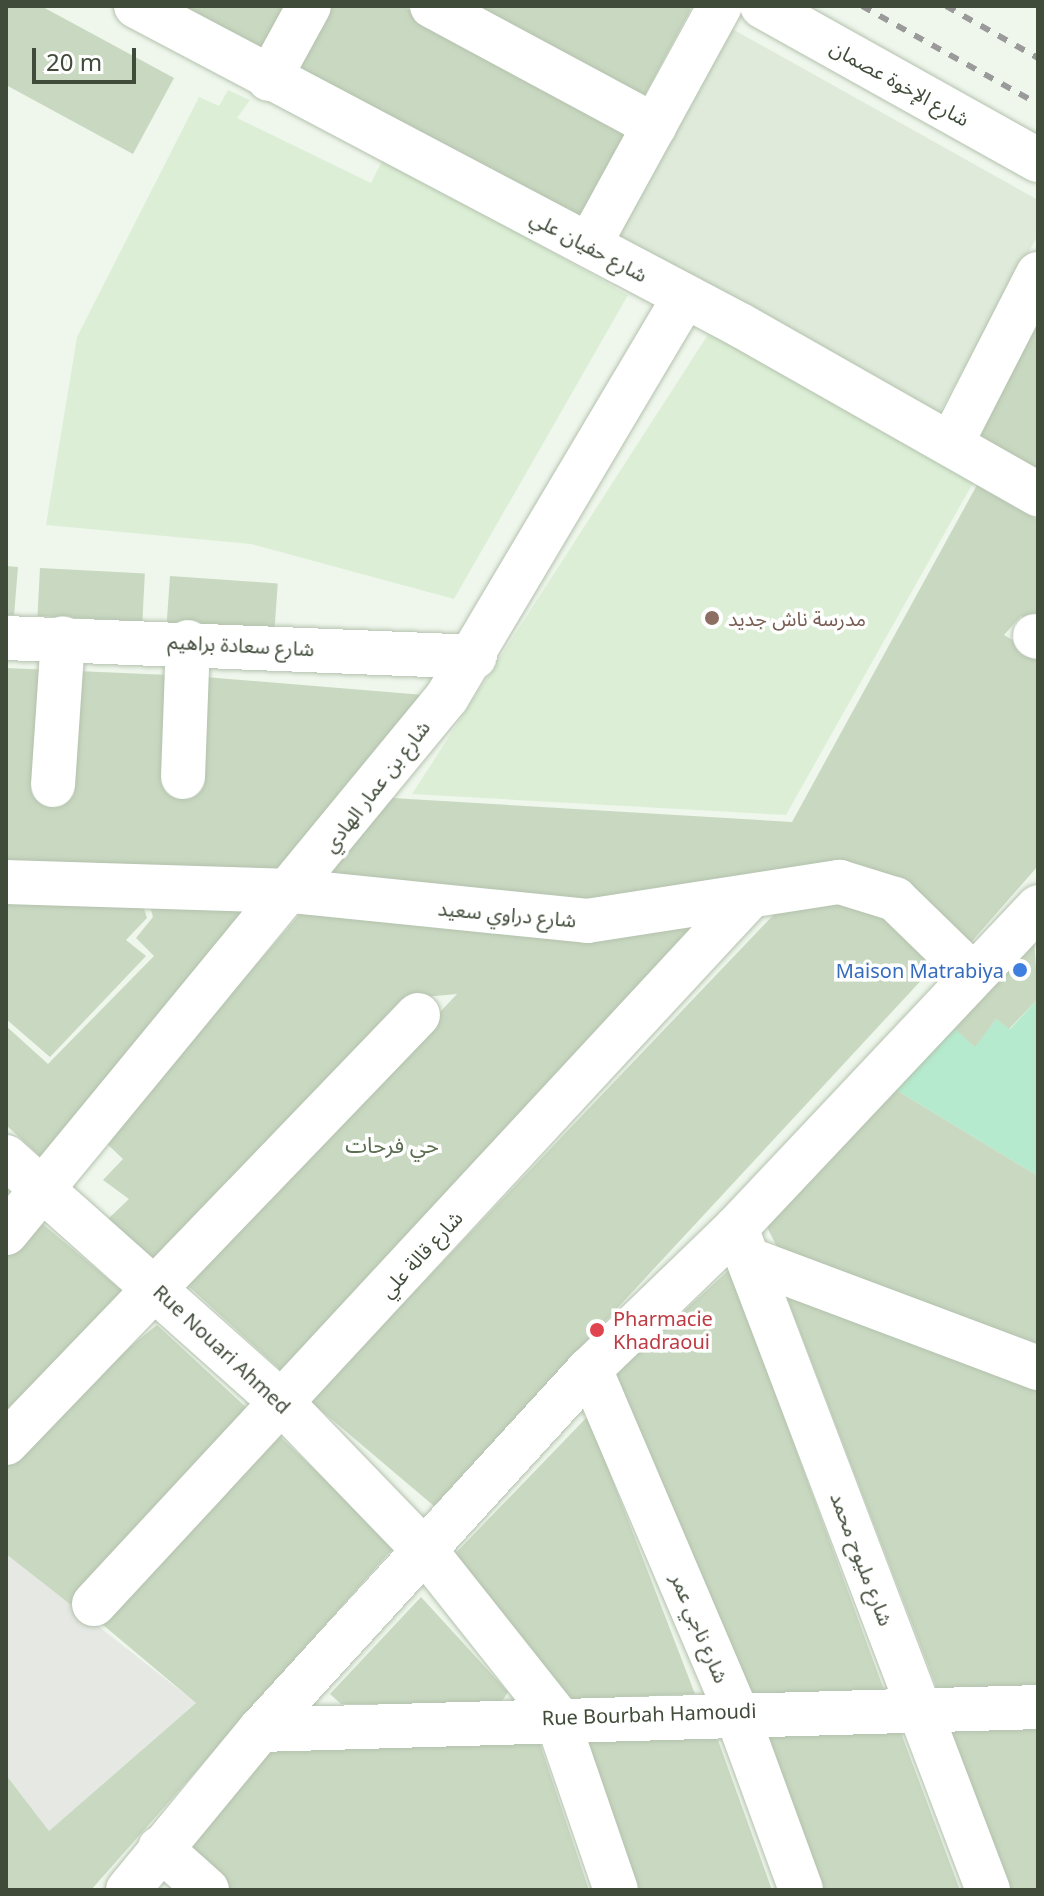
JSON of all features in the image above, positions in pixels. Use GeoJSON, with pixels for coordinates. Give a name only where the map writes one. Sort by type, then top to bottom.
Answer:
{"type":"FeatureCollection","features":[{"type":"Feature","properties":{"kind":"street"},"geometry":{"type":"LineString","coordinates":[[269,79],[309,6]]}},
{"type":"Feature","properties":{"kind":"street"},"geometry":{"type":"LineString","coordinates":[[432,6],[655,126]]}},
{"type":"Feature","properties":{"kind":"street"},"geometry":{"type":"LineString","coordinates":[[589,245],[720,6]]}},
{"type":"Feature","properties":{"kind":"street","name":"شارع الإخوة عصمان"},"geometry":{"type":"LineString","coordinates":[[762,6],[1038,160]]}},
{"type":"Feature","properties":{"kind":"street","name":"شارع حفيان علي"},"geometry":{"type":"LineString","coordinates":[[141,7],[269,79],[685,296],[1038,494]]}},
{"type":"Feature","properties":{"kind":"street","name":"شارع بن عمار الهادي"},"geometry":{"type":"LineString","coordinates":[[6,1233],[293,891],[475,657],[685,296]]}},
{"type":"Feature","properties":{"kind":"street"},"geometry":{"type":"LineString","coordinates":[[951,444],[1031,302]]}},
{"type":"Feature","properties":{"kind":"street","name":"شارع سعادة براهيم"},"geometry":{"type":"LineString","coordinates":[[6,638],[188,642],[475,657]]}},
{"type":"Feature","properties":{"kind":"street"},"geometry":{"type":"LineString","coordinates":[[53,785],[63,638]]}},
{"type":"Feature","properties":{"kind":"street"},"geometry":{"type":"LineString","coordinates":[[183,777],[188,642]]}},
{"type":"Feature","properties":{"kind":"street","name":"شارع دراوي سعيد"},"geometry":{"type":"LineString","coordinates":[[6,882],[293,891],[587,921],[745,902],[807,885],[869,886],[895,899],[972,974]]}},
{"type":"Feature","properties":{"kind":"street","name":"شارع قالة علي"},"geometry":{"type":"LineString","coordinates":[[94,1604],[283,1404],[745,902]]}},
{"type":"Feature","properties":{"kind":"street"},"geometry":{"type":"LineString","coordinates":[[128,1890],[260,1730],[427,1553],[590,1369],[742,1244],[972,974],[1033,916]]}},
{"type":"Feature","properties":{"kind":"street"},"geometry":{"type":"LineString","coordinates":[[6,1443],[418,1015]]}},
{"type":"Feature","properties":{"kind":"street","name":"Rue Nouari Ahmed"},"geometry":{"type":"LineString","coordinates":[[6,1157],[283,1404],[427,1553]]}},
{"type":"Feature","properties":{"kind":"street"},"geometry":{"type":"LineString","coordinates":[[742,1244],[1038,1368]]}},
{"type":"Feature","properties":{"kind":"street","name":"شارع مليوح محمد"},"geometry":{"type":"LineString","coordinates":[[742,1244],[988,1890]]}},
{"type":"Feature","properties":{"kind":"street","name":"شارع ناجي عمر"},"geometry":{"type":"LineString","coordinates":[[590,1369],[736,1712],[801,1890]]}},
{"type":"Feature","properties":{"kind":"street"},"geometry":{"type":"LineString","coordinates":[[427,1553],[556,1716],[616,1890]]}},
{"type":"Feature","properties":{"kind":"street","name":"Rue Bourbah Hamoudi"},"geometry":{"type":"LineString","coordinates":[[260,1730],[556,1716],[918,1705],[1038,1707]]}},
{"type":"Feature","properties":{"kind":"street"},"geometry":{"type":"LineString","coordinates":[[160,1848],[207,1890]]}},
{"type":"Feature","properties":{"kind":"shaded area"},"geometry":{"type":"Polygon","coordinates":[[[727,26],[1038,200],[1038,235],[936,419],[607,237],[727,26]]]}},
{"type":"Feature","properties":{"kind":"shaded area"},"geometry":{"type":"Polygon","coordinates":[[[228,90],[250,100],[237,118],[371,183],[384,157],[628,295],[454,599],[251,544],[46,525],[77,337],[199,97],[219,106],[228,90]]]}},
{"type":"Feature","properties":{"kind":"shaded area","name":"مدرسة ناش جديد"},"geometry":{"type":"Polygon","coordinates":[[[709,333],[974,481],[786,815],[412,794],[709,333]]]}},
{"type":"Feature","properties":{"kind":"shaded area"},"geometry":{"type":"Polygon","coordinates":[[[1038,999],[1038,1176],[891,1087],[948,1023],[975,1046],[996,1019],[1010,1029],[1038,999]]]}},
{"type":"Feature","properties":{"kind":"shaded area"},"geometry":{"type":"Polygon","coordinates":[[[6,1554],[196,1703],[49,1831],[6,1775],[6,1554]]]}},
{"type":"Feature","properties":{"kind":"building"},"geometry":{"type":"Polygon","coordinates":[[[6,6],[41,6],[174,78],[133,154],[6,85],[6,6]]]}},
{"type":"Feature","properties":{"kind":"building"},"geometry":{"type":"Polygon","coordinates":[[[180,6],[287,6],[261,50],[180,6]]]}},
{"type":"Feature","properties":{"kind":"building"},"geometry":{"type":"Polygon","coordinates":[[[322,6],[403,6],[633,133],[584,220],[290,66],[322,6]]]}},
{"type":"Feature","properties":{"kind":"building"},"geometry":{"type":"Polygon","coordinates":[[[459,6],[685,6],[691,9],[640,104],[459,6]]]}},
{"type":"Feature","properties":{"kind":"building"},"geometry":{"type":"Polygon","coordinates":[[[1030,326],[1038,330],[1038,470],[972,434],[1030,326]]]}},
{"type":"Feature","properties":{"kind":"building"},"geometry":{"type":"Polygon","coordinates":[[[977,485],[1038,520],[1038,625],[1021,616],[1004,635],[1038,655],[1038,866],[965,949],[900,885],[573,916],[318,888],[392,798],[792,822],[977,485]]]}},
{"type":"Feature","properties":{"kind":"building"},"geometry":{"type":"Polygon","coordinates":[[[6,566],[18,567],[14,615],[6,615],[6,566]]]}},
{"type":"Feature","properties":{"kind":"building"},"geometry":{"type":"Polygon","coordinates":[[[40,568],[145,573],[142,621],[37,616],[40,568]]]}},
{"type":"Feature","properties":{"kind":"building"},"geometry":{"type":"Polygon","coordinates":[[[170,576],[278,584],[274,633],[167,626],[170,576]]]}},
{"type":"Feature","properties":{"kind":"building"},"geometry":{"type":"Polygon","coordinates":[[[6,668],[193,676],[436,696],[288,876],[6,865],[6,668]]]}},
{"type":"Feature","properties":{"kind":"building"},"geometry":{"type":"Polygon","coordinates":[[[856,898],[940,960],[434,1506],[310,1401],[780,908],[856,898]]]}},
{"type":"Feature","properties":{"kind":"building"},"geometry":{"type":"Polygon","coordinates":[[[149,902],[273,905],[44,1160],[6,1125],[6,1026],[48,1064],[154,956],[136,938],[153,917],[149,902]]]}},
{"type":"Feature","properties":{"kind":"building"},"geometry":{"type":"Polygon","coordinates":[[[6,903],[142,903],[147,918],[126,940],[146,956],[50,1057],[6,1019],[6,903]]]}},
{"type":"Feature","properties":{"kind":"building"},"geometry":{"type":"Polygon","coordinates":[[[300,914],[537,937],[709,927],[284,1373],[185,1283],[457,994],[402,999],[158,1264],[108,1219],[129,1199],[103,1180],[123,1159],[104,1141],[300,914]]]}},
{"type":"Feature","properties":{"kind":"building","name":"Maison Matrabiya"},"geometry":{"type":"Polygon","coordinates":[[[1034,938],[1038,999],[1009,1029],[996,1019],[975,1047],[948,1023],[1034,938]]]}},
{"type":"Feature","properties":{"kind":"building"},"geometry":{"type":"Polygon","coordinates":[[[891,1087],[1038,1176],[1038,1344],[779,1251],[765,1223],[891,1087]]]}},
{"type":"Feature","properties":{"kind":"building"},"geometry":{"type":"Polygon","coordinates":[[[38,1220],[125,1293],[6,1420],[6,1253],[38,1220]]]}},
{"type":"Feature","properties":{"kind":"building"},"geometry":{"type":"Polygon","coordinates":[[[730,1269],[884,1690],[748,1695],[611,1378],[730,1269]]]}},
{"type":"Feature","properties":{"kind":"building"},"geometry":{"type":"Polygon","coordinates":[[[787,1298],[944,1341],[1038,1382],[1038,1692],[938,1691],[787,1298]]]}},
{"type":"Feature","properties":{"kind":"building"},"geometry":{"type":"Polygon","coordinates":[[[157,1325],[249,1410],[71,1605],[6,1554],[6,1465],[65,1399],[157,1325]]]}},
{"type":"Feature","properties":{"kind":"building"},"geometry":{"type":"Polygon","coordinates":[[[588,1416],[695,1694],[571,1699],[449,1560],[588,1416]]]}},
{"type":"Feature","properties":{"kind":"building"},"geometry":{"type":"Polygon","coordinates":[[[274,1431],[395,1546],[91,1890],[6,1890],[6,1775],[49,1831],[196,1703],[102,1624],[274,1431]]]}},
{"type":"Feature","properties":{"kind":"building"},"geometry":{"type":"Polygon","coordinates":[[[421,1597],[508,1692],[500,1704],[341,1704],[330,1694],[421,1597]]]}},
{"type":"Feature","properties":{"kind":"building"},"geometry":{"type":"Polygon","coordinates":[[[938,1727],[1038,1729],[1038,1890],[1009,1890],[938,1727]]]}},
{"type":"Feature","properties":{"kind":"building"},"geometry":{"type":"Polygon","coordinates":[[[714,1729],[772,1890],[634,1890],[574,1737],[714,1729]]]}},
{"type":"Feature","properties":{"kind":"building"},"geometry":{"type":"Polygon","coordinates":[[[901,1733],[960,1890],[823,1890],[766,1734],[901,1733]]]}},
{"type":"Feature","properties":{"kind":"building"},"geometry":{"type":"Polygon","coordinates":[[[538,1738],[589,1890],[227,1890],[181,1849],[274,1742],[538,1738]]]}},
{"type":"Feature","properties":{"kind":"railway"},"geometry":{"type":"LineString","coordinates":[[862,6],[1038,104]]}},
{"type":"Feature","properties":{"kind":"railway"},"geometry":{"type":"LineString","coordinates":[[946,6],[1038,58]]}},
{"type":"Feature","properties":{"kind":"place","name":"مدرسة ناش جديد"},"geometry":{"type":"Point","coordinates":[712,618]}},
{"type":"Feature","properties":{"kind":"place","name":"Maison Matrabiya"},"geometry":{"type":"Point","coordinates":[1020,970]}},
{"type":"Feature","properties":{"kind":"place","name":"Pharmacie Khadraoui"},"geometry":{"type":"Point","coordinates":[597,1330]}},
{"type":"Feature","properties":{"kind":"district","name":"حي فرحات"},"geometry":{"type":"Point","coordinates":[392,1145]}}]}
